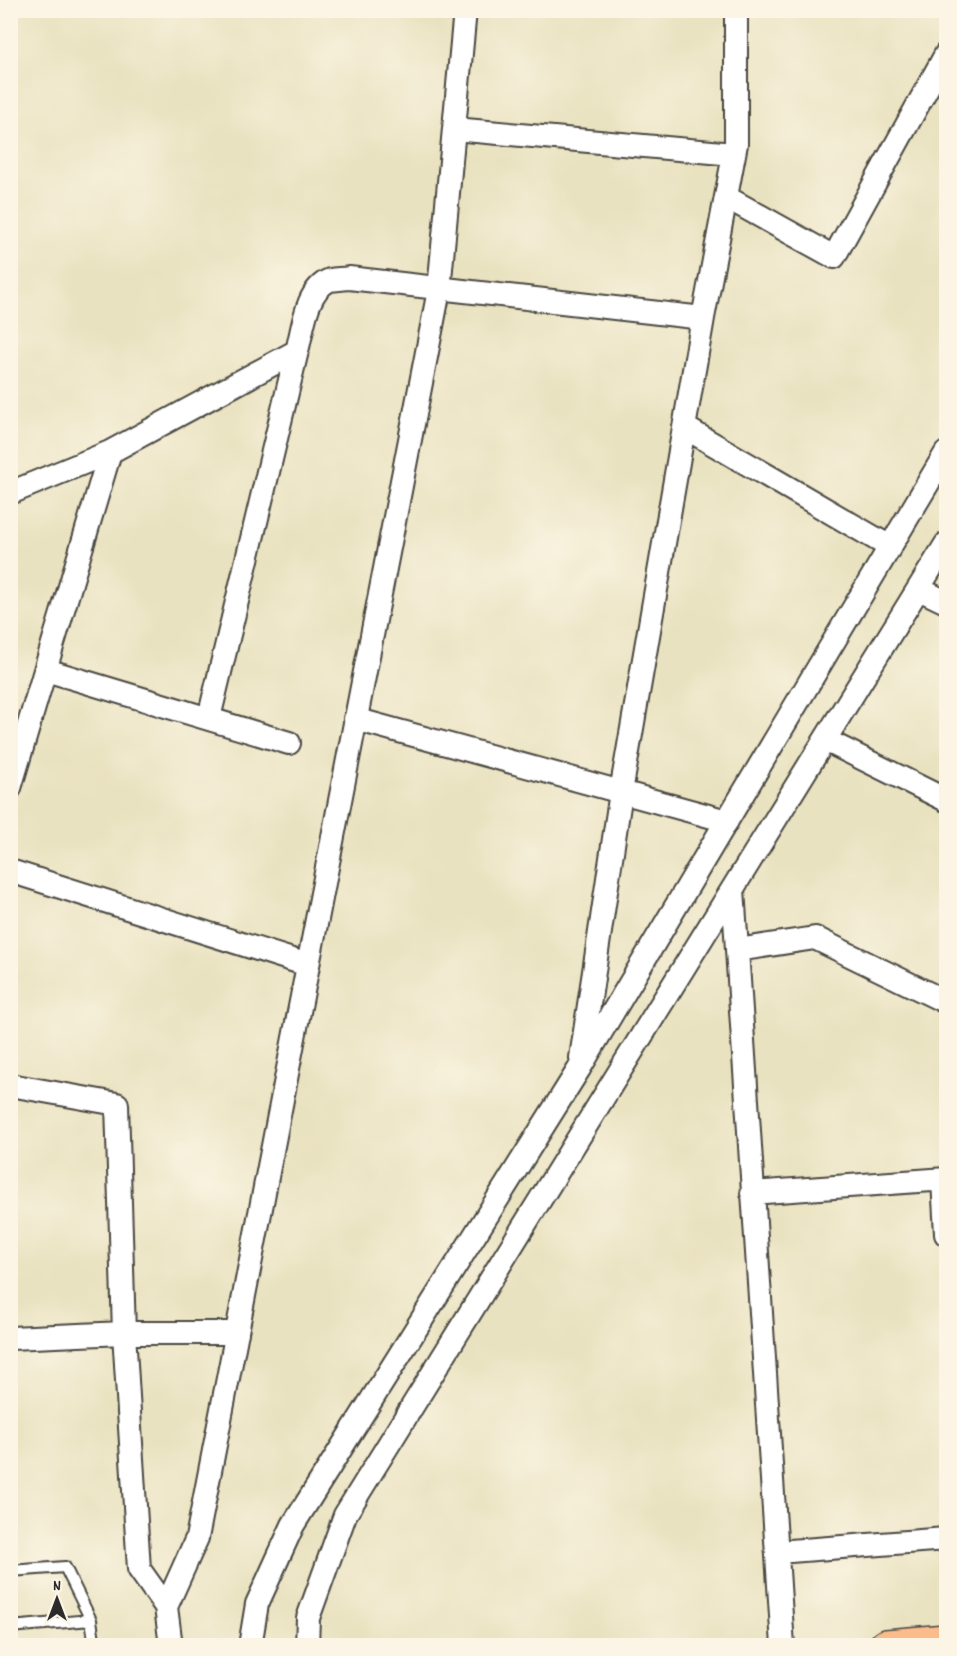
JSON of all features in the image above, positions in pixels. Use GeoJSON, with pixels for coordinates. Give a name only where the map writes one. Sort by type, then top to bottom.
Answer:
{"type":"FeatureCollection","features":[{"type":"Feature","properties":{"kind":"highway"},"geometry":{"type":"LineString","coordinates":[[887,1645],[938,1642]]}},
{"type":"Feature","properties":{"kind":"street"},"geometry":{"type":"LineString","coordinates":[[166,1606],[197,1538],[439,290],[465,10]]}},
{"type":"Feature","properties":{"kind":"street"},"geometry":{"type":"LineString","coordinates":[[579,1069],[621,792],[703,318],[734,154],[736,10]]}},
{"type":"Feature","properties":{"kind":"street"},"geometry":{"type":"LineString","coordinates":[[726,197],[834,257],[943,68]]}},
{"type":"Feature","properties":{"kind":"street"},"geometry":{"type":"LineString","coordinates":[[454,129],[734,154]]}},
{"type":"Feature","properties":{"kind":"street"},"geometry":{"type":"LineString","coordinates":[[209,718],[297,351],[312,297],[319,287],[330,280],[349,278],[439,290],[703,318]]}},
{"type":"Feature","properties":{"kind":"street"},"geometry":{"type":"LineString","coordinates":[[10,493],[110,452],[297,351]]}},
{"type":"Feature","properties":{"kind":"street"},"geometry":{"type":"LineString","coordinates":[[684,427],[891,547]]}},
{"type":"Feature","properties":{"kind":"street"},"geometry":{"type":"LineString","coordinates":[[10,788],[110,452]]}},
{"type":"Feature","properties":{"kind":"street"},"geometry":{"type":"LineString","coordinates":[[250,1646],[257,1604],[293,1525],[579,1069],[946,453]]}},
{"type":"Feature","properties":{"kind":"street"},"geometry":{"type":"LineString","coordinates":[[307,1646],[308,1618],[345,1515],[946,543]]}},
{"type":"Feature","properties":{"kind":"street"},"geometry":{"type":"LineString","coordinates":[[919,589],[946,602]]}},
{"type":"Feature","properties":{"kind":"street"},"geometry":{"type":"LineString","coordinates":[[46,670],[289,743]]}},
{"type":"Feature","properties":{"kind":"street"},"geometry":{"type":"LineString","coordinates":[[355,719],[727,821]]}},
{"type":"Feature","properties":{"kind":"street"},"geometry":{"type":"LineString","coordinates":[[825,740],[946,800]]}},
{"type":"Feature","properties":{"kind":"street"},"geometry":{"type":"LineString","coordinates":[[10,871],[308,965]]}},
{"type":"Feature","properties":{"kind":"street"},"geometry":{"type":"LineString","coordinates":[[733,889],[783,1646]]}},
{"type":"Feature","properties":{"kind":"street"},"geometry":{"type":"LineString","coordinates":[[737,950],[815,938],[946,1002]]}},
{"type":"Feature","properties":{"kind":"street"},"geometry":{"type":"LineString","coordinates":[[10,1085],[117,1104],[124,1333],[139,1569],[166,1606],[171,1646]]}},
{"type":"Feature","properties":{"kind":"street"},"geometry":{"type":"LineString","coordinates":[[752,1192],[945,1180],[946,1234]]}},
{"type":"Feature","properties":{"kind":"street"},"geometry":{"type":"LineString","coordinates":[[10,1338],[124,1333],[237,1333]]}},
{"type":"Feature","properties":{"kind":"street"},"geometry":{"type":"LineString","coordinates":[[777,1552],[946,1539]]}},
{"type":"Feature","properties":{"kind":"lane"},"geometry":{"type":"LineString","coordinates":[[10,1570],[65,1567],[91,1620],[95,1646]]}},
{"type":"Feature","properties":{"kind":"lane"},"geometry":{"type":"LineString","coordinates":[[10,1627],[91,1620]]}}]}
